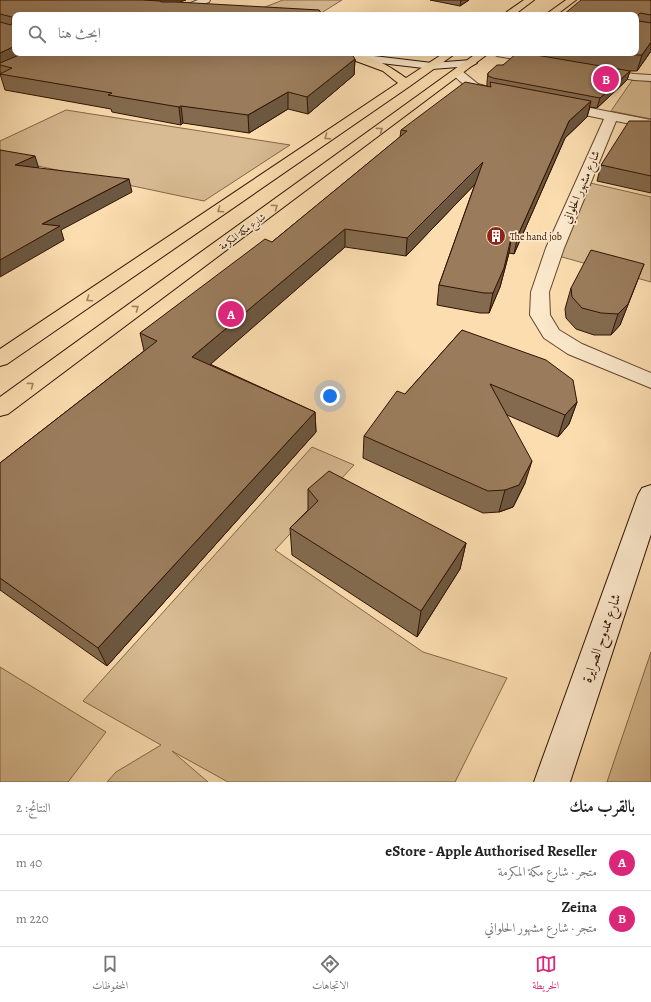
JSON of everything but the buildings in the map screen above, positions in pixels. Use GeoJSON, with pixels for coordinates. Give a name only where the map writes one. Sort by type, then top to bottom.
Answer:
{"type":"FeatureCollection","features":[{"type":"Feature","properties":{"kind":"main road"},"geometry":{"type":"LineString","coordinates":[[511,12],[523,0]]}},
{"type":"Feature","properties":{"kind":"main road"},"geometry":{"type":"LineString","coordinates":[[512,12],[530,0]]}},
{"type":"Feature","properties":{"kind":"main road"},"geometry":{"type":"LineString","coordinates":[[554,12],[572,0]]}},
{"type":"Feature","properties":{"kind":"main road"},"geometry":{"type":"LineString","coordinates":[[0,359],[447,56]]}},
{"type":"Feature","properties":{"kind":"main road","name":"شارع مكة المكرمة"},"geometry":{"type":"LineString","coordinates":[[0,408],[480,56]]}},
{"type":"Feature","properties":{"kind":"main road"},"geometry":{"type":"LineString","coordinates":[[360,59],[387,69],[406,84]]}},
{"type":"Feature","properties":{"kind":"street"},"geometry":{"type":"LineString","coordinates":[[176,12],[206,0]]}},
{"type":"Feature","properties":{"kind":"street"},"geometry":{"type":"LineString","coordinates":[[341,56],[464,68],[474,87],[503,95]]}},
{"type":"Feature","properties":{"kind":"street"},"geometry":{"type":"LineString","coordinates":[[513,56],[557,64]]}},
{"type":"Feature","properties":{"kind":"street"},"geometry":{"type":"LineString","coordinates":[[587,69],[634,77],[651,78]]}},
{"type":"Feature","properties":{"kind":"street"},"geometry":{"type":"LineString","coordinates":[[550,104],[651,124]]}},
{"type":"Feature","properties":{"kind":"street","name":"شارع مشهور الحلواني"},"geometry":{"type":"LineString","coordinates":[[611,117],[555,248],[540,292],[540,315],[550,334],[575,349],[651,381]]}},
{"type":"Feature","properties":{"kind":"street","name":"شارع ممدوح الصرايرة"},"geometry":{"type":"LineString","coordinates":[[552,782],[651,495]]}},
{"type":"Feature","properties":{"kind":"shaded area"},"geometry":{"type":"Polygon","coordinates":[[[283,0],[342,0],[323,12],[252,12],[283,0]]]}},
{"type":"Feature","properties":{"kind":"shaded area"},"geometry":{"type":"Polygon","coordinates":[[[633,79],[651,82],[651,119],[611,111],[633,79]]]}},
{"type":"Feature","properties":{"kind":"shaded area"},"geometry":{"type":"Polygon","coordinates":[[[66,110],[290,145],[204,201],[0,158],[0,141],[66,110]]]}},
{"type":"Feature","properties":{"kind":"shaded area"},"geometry":{"type":"Polygon","coordinates":[[[586,182],[651,197],[651,282],[555,255],[586,182]]]}},
{"type":"Feature","properties":{"kind":"shaded area"},"geometry":{"type":"Polygon","coordinates":[[[312,447],[354,465],[275,550],[423,652],[507,678],[455,782],[228,782],[172,751],[208,782],[107,782],[116,772],[161,745],[83,701],[312,447]]]}},
{"type":"Feature","properties":{"kind":"shaded area"},"geometry":{"type":"Polygon","coordinates":[[[651,652],[651,782],[607,782],[651,652]]]}},
{"type":"Feature","properties":{"kind":"shaded area"},"geometry":{"type":"Polygon","coordinates":[[[0,667],[106,732],[68,782],[0,782],[0,667]]]}},
{"type":"Feature","properties":{"kind":"place","name":"Zeina"},"geometry":{"type":"Point","coordinates":[606,79]}},
{"type":"Feature","properties":{"kind":"place","name":"The hand job"},"geometry":{"type":"Point","coordinates":[496,236]}},
{"type":"Feature","properties":{"kind":"place","name":"eStore - Apple Authorised Reseller"},"geometry":{"type":"Point","coordinates":[231,314]}}]}
